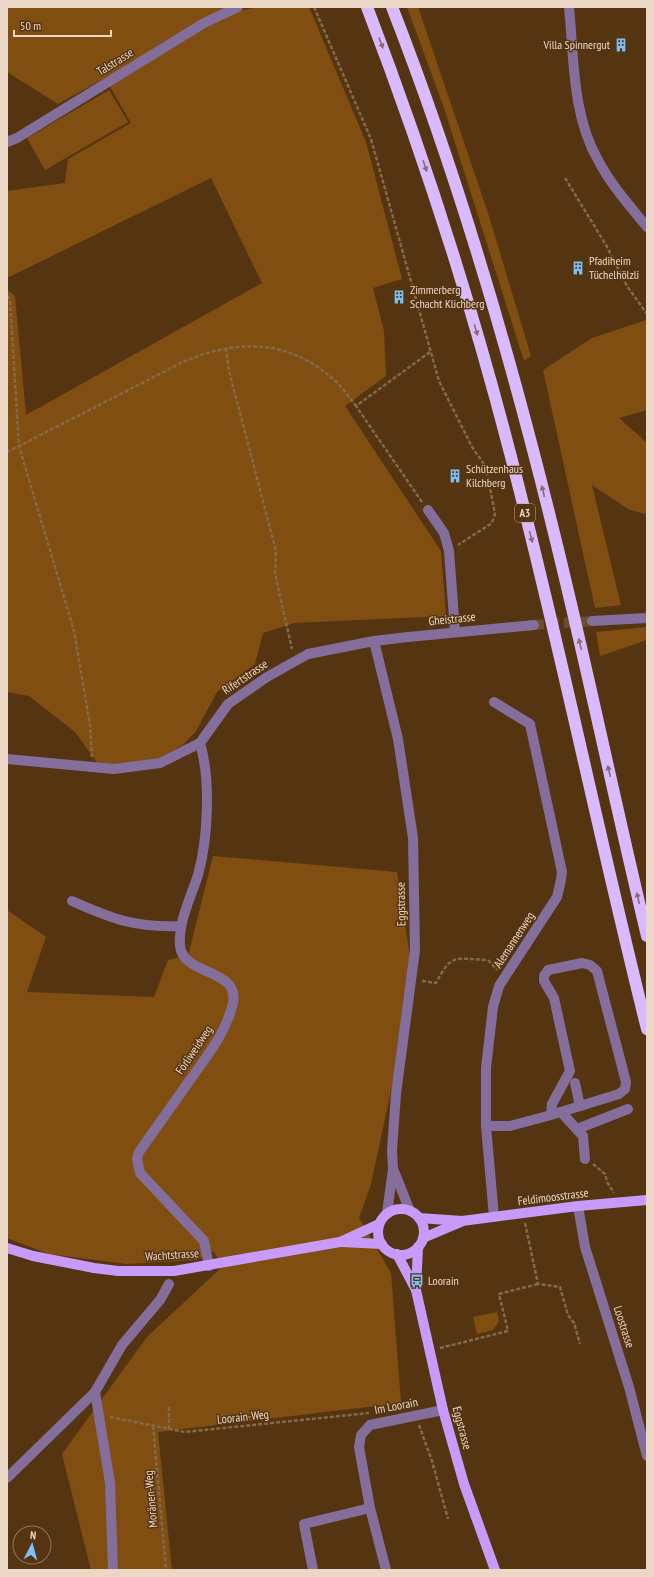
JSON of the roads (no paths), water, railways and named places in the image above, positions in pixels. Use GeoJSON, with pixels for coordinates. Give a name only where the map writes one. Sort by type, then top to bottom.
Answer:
{"type":"FeatureCollection","features":[{"type":"Feature","properties":{"kind":"highway","name":"A3"},"geometry":{"type":"LineString","coordinates":[[367,7],[396,82],[448,236],[495,399],[541,576],[605,860],[647,1029]]}},
{"type":"Feature","properties":{"kind":"highway","name":"A3"},"geometry":{"type":"LineString","coordinates":[[392,7],[448,162],[487,283],[518,394],[565,577],[647,936]]}},
{"type":"Feature","properties":{"kind":"main road","name":"Feldimoosstrasse"},"geometry":{"type":"LineString","coordinates":[[419,1218],[462,1221],[578,1206],[646,1200]]}},
{"type":"Feature","properties":{"kind":"main road"},"geometry":{"type":"LineString","coordinates":[[400,1209],[410,1211],[419,1218],[424,1228],[421,1242],[408,1254],[397,1254],[386,1249],[378,1234],[379,1224],[387,1213],[400,1209]]}},
{"type":"Feature","properties":{"kind":"main road","name":"Feldimoosstrasse"},"geometry":{"type":"LineString","coordinates":[[421,1242],[462,1221]]}},
{"type":"Feature","properties":{"kind":"main road","name":"Wachtstrasse"},"geometry":{"type":"LineString","coordinates":[[340,1242],[379,1224]]}},
{"type":"Feature","properties":{"kind":"main road","name":"Wachtstrasse"},"geometry":{"type":"LineString","coordinates":[[7,1248],[73,1265],[118,1271],[174,1270],[208,1266],[340,1242],[382,1244]]}},
{"type":"Feature","properties":{"kind":"main road","name":"Eggstrasse"},"geometry":{"type":"LineString","coordinates":[[416,1290],[421,1242]]}},
{"type":"Feature","properties":{"kind":"main road","name":"Eggstrasse"},"geometry":{"type":"LineString","coordinates":[[397,1254],[416,1290],[443,1410],[464,1484],[495,1570]]}},
{"type":"Feature","properties":{"kind":"street","name":"Talstrasse"},"geometry":{"type":"LineString","coordinates":[[7,142],[17,138],[204,23],[238,7]]}},
{"type":"Feature","properties":{"kind":"street"},"geometry":{"type":"LineString","coordinates":[[569,7],[578,101],[586,130],[597,159],[612,183],[647,227]]}},
{"type":"Feature","properties":{"kind":"street"},"geometry":{"type":"LineString","coordinates":[[428,510],[444,533],[449,551],[455,631]]}},
{"type":"Feature","properties":{"kind":"street"},"geometry":{"type":"LineString","coordinates":[[592,621],[647,618]]}},
{"type":"Feature","properties":{"kind":"street","name":"Gheistrasse"},"geometry":{"type":"LineString","coordinates":[[374,641],[455,631],[534,625]]}},
{"type":"Feature","properties":{"kind":"street","name":"Rifertstrasse"},"geometry":{"type":"LineString","coordinates":[[7,759],[114,769],[160,763],[200,743],[228,704],[267,677],[308,654],[374,641]]}},
{"type":"Feature","properties":{"kind":"street","name":"Eggstrasse"},"geometry":{"type":"LineString","coordinates":[[374,641],[398,739],[413,838],[415,950],[396,1094],[393,1136],[393,1169],[387,1213]]}},
{"type":"Feature","properties":{"kind":"street","name":"Alemannenweg"},"geometry":{"type":"LineString","coordinates":[[494,702],[530,724],[562,872],[557,898],[499,986],[493,1007],[486,1068],[486,1126],[494,1217]]}},
{"type":"Feature","properties":{"kind":"street","name":"Förliweidweg"},"geometry":{"type":"LineString","coordinates":[[200,743],[204,755],[206,796],[204,841],[198,874],[181,926],[180,946],[184,957],[192,964],[223,979],[230,986],[233,995],[233,1003],[222,1034],[140,1152],[137,1158],[137,1166],[145,1180],[175,1208],[204,1241],[208,1266]]}},
{"type":"Feature","properties":{"kind":"street"},"geometry":{"type":"LineString","coordinates":[[72,901],[108,917],[136,925],[160,927],[181,926]]}},
{"type":"Feature","properties":{"kind":"street"},"geometry":{"type":"LineString","coordinates":[[486,1126],[510,1126],[561,1112],[619,1094],[625,1089],[626,1082],[597,971],[590,965],[582,963],[548,970],[544,976],[544,981],[554,998],[570,1071],[552,1104],[550,1115]]}},
{"type":"Feature","properties":{"kind":"street"},"geometry":{"type":"LineString","coordinates":[[574,1083],[580,1106]]}},
{"type":"Feature","properties":{"kind":"street"},"geometry":{"type":"LineString","coordinates":[[577,1129],[628,1109]]}},
{"type":"Feature","properties":{"kind":"street"},"geometry":{"type":"LineString","coordinates":[[561,1112],[583,1136],[585,1159]]}},
{"type":"Feature","properties":{"kind":"street","name":"Eggstrasse"},"geometry":{"type":"LineString","coordinates":[[393,1169],[410,1211]]}},
{"type":"Feature","properties":{"kind":"street","name":"Loostrasse"},"geometry":{"type":"LineString","coordinates":[[578,1206],[585,1247],[629,1387],[647,1456]]}},
{"type":"Feature","properties":{"kind":"street"},"geometry":{"type":"LineString","coordinates":[[7,1478],[95,1392],[122,1345],[160,1300],[169,1284]]}},
{"type":"Feature","properties":{"kind":"street"},"geometry":{"type":"LineString","coordinates":[[95,1392],[110,1483],[113,1570]]}},
{"type":"Feature","properties":{"kind":"street","name":"Im Loorain"},"geometry":{"type":"LineString","coordinates":[[386,1570],[370,1508],[359,1447],[361,1435],[370,1425],[387,1420],[443,1410]]}},
{"type":"Feature","properties":{"kind":"street"},"geometry":{"type":"LineString","coordinates":[[313,1570],[304,1524],[370,1508]]}},
{"type":"Feature","properties":{"kind":"tunnel"},"geometry":{"type":"LineString","coordinates":[[534,625],[592,621]]}},
{"type":"Feature","properties":{"kind":"place","name":"Villa Spinnergut"},"geometry":{"type":"Point","coordinates":[621,45]}},
{"type":"Feature","properties":{"kind":"place","name":"Pfadiheim Tüchelhölzli"},"geometry":{"type":"Point","coordinates":[578,268]}},
{"type":"Feature","properties":{"kind":"place","name":"Zimmerberg Schacht Klichberg"},"geometry":{"type":"Point","coordinates":[399,297]}},
{"type":"Feature","properties":{"kind":"place","name":"Schützenhaus Kilchberg"},"geometry":{"type":"Point","coordinates":[455,476]}},
{"type":"Feature","properties":{"kind":"place","name":"Loorain"},"geometry":{"type":"Point","coordinates":[417,1281]}}]}
